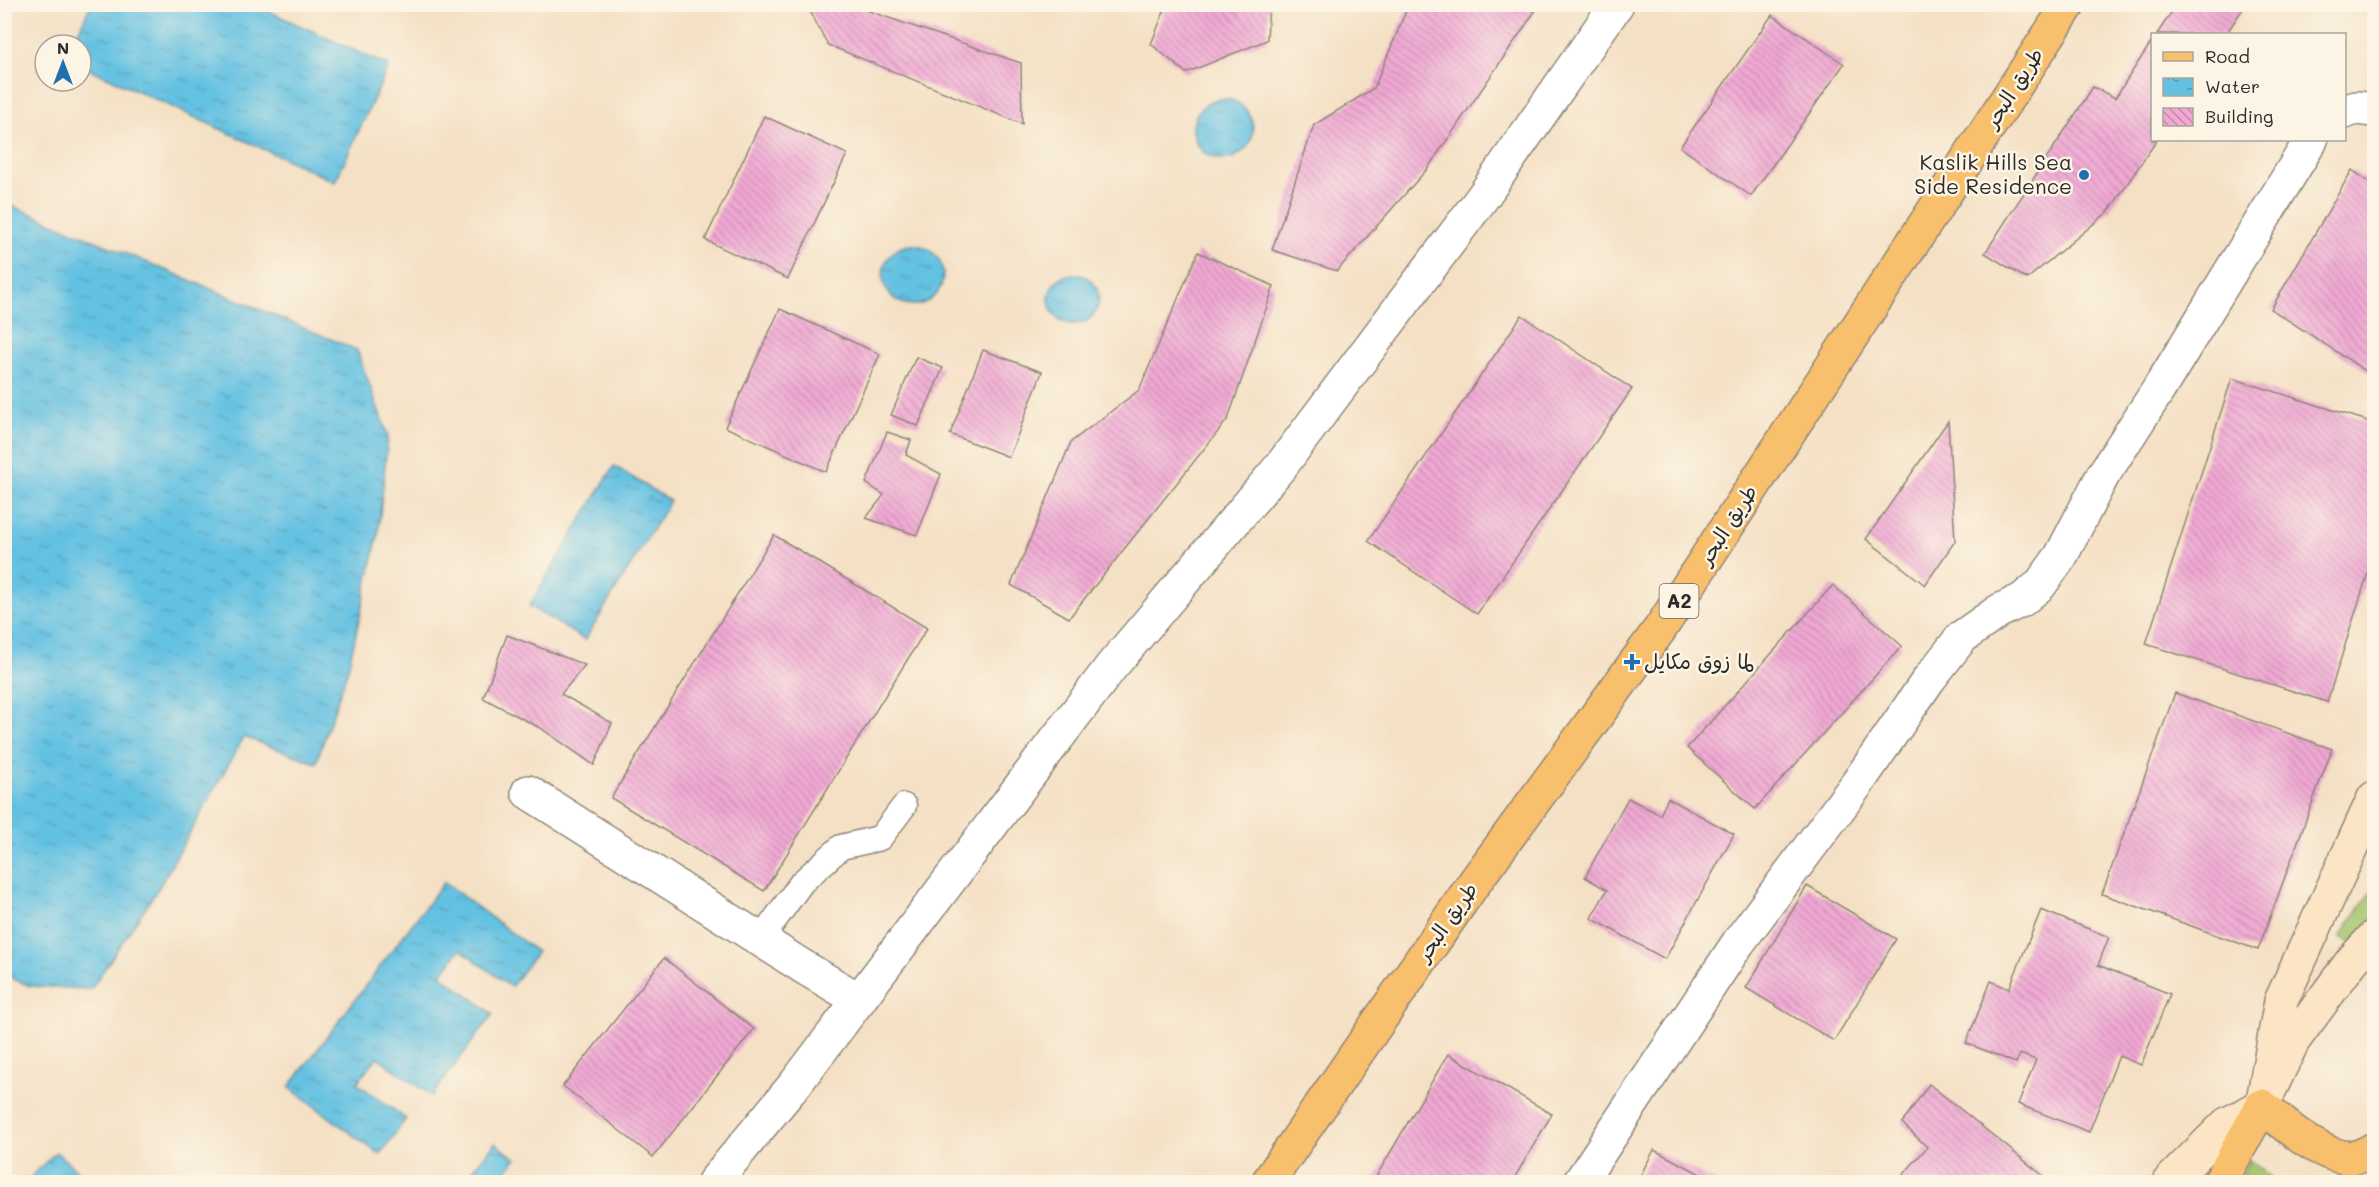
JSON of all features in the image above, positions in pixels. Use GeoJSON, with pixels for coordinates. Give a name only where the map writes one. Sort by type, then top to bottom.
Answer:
{"type":"FeatureCollection","features":[{"type":"Feature","properties":{"kind":"main road","name":"طريق البحر"},"geometry":{"type":"LineString","coordinates":[[1268,1182],[1474,883],[1660,629],[2069,4]]}},
{"type":"Feature","properties":{"kind":"main road"},"geometry":{"type":"LineString","coordinates":[[2262,1106],[2281,1000],[2374,798]]}},
{"type":"Feature","properties":{"kind":"main road"},"geometry":{"type":"LineString","coordinates":[[2220,1182],[2262,1106],[2293,1041],[2363,958],[2374,937]]}},
{"type":"Feature","properties":{"kind":"main road"},"geometry":{"type":"LineString","coordinates":[[2262,1106],[2326,1153],[2341,1157],[2356,1157],[2374,1149]]}},
{"type":"Feature","properties":{"kind":"main road"},"geometry":{"type":"LineString","coordinates":[[2169,1182],[2227,1124],[2262,1106]]}},
{"type":"Feature","properties":{"kind":"street"},"geometry":{"type":"LineString","coordinates":[[714,1182],[796,1083],[1111,667],[1281,466],[1482,198],[1617,4]]}},
{"type":"Feature","properties":{"kind":"street"},"geometry":{"type":"LineString","coordinates":[[2346,111],[2356,108],[2374,110]]}},
{"type":"Feature","properties":{"kind":"street"},"geometry":{"type":"LineString","coordinates":[[1580,1182],[1738,943],[1863,775],[1929,679],[1962,637],[1999,611],[2022,600],[2040,585],[2061,556],[2103,475],[2159,389],[2310,141]]}},
{"type":"Feature","properties":{"kind":"street"},"geometry":{"type":"LineString","coordinates":[[528,792],[859,1000]]}},
{"type":"Feature","properties":{"kind":"lane"},"geometry":{"type":"LineString","coordinates":[[761,939],[802,882],[842,847],[880,838],[904,806]]}},
{"type":"Feature","properties":{"kind":"green space"},"geometry":{"type":"Polygon","coordinates":[[[2374,887],[2374,915],[2352,943],[2340,937],[2374,887]]]}},
{"type":"Feature","properties":{"kind":"green space"},"geometry":{"type":"Polygon","coordinates":[[[2248,1159],[2277,1182],[2240,1182],[2248,1159]]]}},
{"type":"Feature","properties":{"kind":"water"},"geometry":{"type":"Polygon","coordinates":[[[91,4],[255,5],[389,66],[335,182],[93,71],[93,33],[78,33],[91,4]]]}},
{"type":"Feature","properties":{"kind":"water"},"geometry":{"type":"Polygon","coordinates":[[[1217,99],[1229,99],[1240,104],[1248,112],[1253,129],[1251,141],[1240,154],[1229,159],[1217,159],[1206,154],[1198,146],[1193,135],[1193,123],[1198,112],[1206,104],[1217,99]]]}},
{"type":"Feature","properties":{"kind":"water"},"geometry":{"type":"Polygon","coordinates":[[[5,203],[357,350],[388,436],[378,535],[348,669],[316,763],[244,737],[159,887],[91,989],[29,986],[5,975],[5,203]]]}},
{"type":"Feature","properties":{"kind":"water"},"geometry":{"type":"Polygon","coordinates":[[[907,245],[919,245],[930,250],[938,258],[943,275],[941,287],[930,300],[919,305],[907,305],[896,300],[888,292],[883,281],[883,269],[888,258],[896,250],[907,245]]]}},
{"type":"Feature","properties":{"kind":"water"},"geometry":{"type":"Polygon","coordinates":[[[1069,274],[1079,274],[1092,281],[1099,294],[1099,304],[1092,317],[1079,324],[1069,324],[1060,320],[1053,313],[1049,304],[1049,294],[1053,285],[1060,278],[1069,274]]]}},
{"type":"Feature","properties":{"kind":"water"},"geometry":{"type":"Polygon","coordinates":[[[614,466],[670,501],[585,640],[529,606],[614,466]]]}},
{"type":"Feature","properties":{"kind":"water"},"geometry":{"type":"Polygon","coordinates":[[[444,882],[537,952],[511,987],[460,949],[441,975],[493,1014],[432,1096],[377,1057],[357,1083],[406,1119],[380,1155],[289,1087],[444,882]]]}},
{"type":"Feature","properties":{"kind":"water"},"geometry":{"type":"Polygon","coordinates":[[[495,1143],[516,1159],[498,1182],[463,1182],[495,1143]]]}},
{"type":"Feature","properties":{"kind":"water"},"geometry":{"type":"Polygon","coordinates":[[[56,1152],[90,1182],[26,1182],[56,1152]]]}},
{"type":"Feature","properties":{"kind":"building"},"geometry":{"type":"Polygon","coordinates":[[[812,4],[848,4],[1021,63],[1022,124],[828,45],[811,13],[812,4]]]}},
{"type":"Feature","properties":{"kind":"building"},"geometry":{"type":"Polygon","coordinates":[[[1173,4],[1269,4],[1267,40],[1186,73],[1151,44],[1166,7],[1173,4]]]}},
{"type":"Feature","properties":{"kind":"building"},"geometry":{"type":"Polygon","coordinates":[[[1409,4],[1540,4],[1428,168],[1337,271],[1272,250],[1314,125],[1374,88],[1409,4]]]}},
{"type":"Feature","properties":{"kind":"building"},"geometry":{"type":"Polygon","coordinates":[[[2177,4],[2246,4],[2227,33],[2158,33],[2177,4]]]}},
{"type":"Feature","properties":{"kind":"building"},"geometry":{"type":"Polygon","coordinates":[[[1772,15],[1844,64],[1751,196],[1680,147],[1772,15]]]}},
{"type":"Feature","properties":{"kind":"building","name":"Kaslik Hills Sea Side Residence"},"geometry":{"type":"Polygon","coordinates":[[[2151,43],[2151,141],[2156,141],[2109,211],[2027,279],[1985,253],[2093,87],[2115,98],[2151,43]]]}},
{"type":"Feature","properties":{"kind":"building"},"geometry":{"type":"Polygon","coordinates":[[[764,116],[847,154],[788,279],[705,240],[764,116]]]}},
{"type":"Feature","properties":{"kind":"building"},"geometry":{"type":"Polygon","coordinates":[[[2352,170],[2374,185],[2374,389],[2370,386],[2372,375],[2271,309],[2352,170]]]}},
{"type":"Feature","properties":{"kind":"building"},"geometry":{"type":"Polygon","coordinates":[[[1198,252],[1274,286],[1228,419],[1069,618],[1011,585],[1071,442],[1139,390],[1198,252]]]}},
{"type":"Feature","properties":{"kind":"building"},"geometry":{"type":"Polygon","coordinates":[[[780,309],[880,354],[826,472],[725,427],[780,309]]]}},
{"type":"Feature","properties":{"kind":"building"},"geometry":{"type":"Polygon","coordinates":[[[1522,315],[1632,389],[1477,614],[1368,541],[1522,315]]]}},
{"type":"Feature","properties":{"kind":"building"},"geometry":{"type":"Polygon","coordinates":[[[983,350],[1042,372],[1009,457],[950,434],[983,350]]]}},
{"type":"Feature","properties":{"kind":"building"},"geometry":{"type":"Polygon","coordinates":[[[916,357],[943,368],[918,426],[891,415],[916,357]]]}},
{"type":"Feature","properties":{"kind":"building"},"geometry":{"type":"Polygon","coordinates":[[[2232,378],[2374,423],[2374,554],[2327,702],[2146,644],[2232,378]]]}},
{"type":"Feature","properties":{"kind":"building"},"geometry":{"type":"Polygon","coordinates":[[[1948,421],[1955,541],[1925,585],[1866,539],[1948,421]]]}},
{"type":"Feature","properties":{"kind":"building"},"geometry":{"type":"Polygon","coordinates":[[[887,432],[911,440],[906,455],[941,474],[917,535],[866,518],[884,495],[866,483],[887,432]]]}},
{"type":"Feature","properties":{"kind":"building"},"geometry":{"type":"Polygon","coordinates":[[[774,535],[927,628],[764,891],[611,798],[774,535]]]}},
{"type":"Feature","properties":{"kind":"building"},"geometry":{"type":"Polygon","coordinates":[[[1833,585],[1902,646],[1755,809],[1687,748],[1833,585]]]}},
{"type":"Feature","properties":{"kind":"building"},"geometry":{"type":"Polygon","coordinates":[[[507,635],[585,665],[561,694],[612,723],[594,765],[542,729],[483,698],[507,635]]]}},
{"type":"Feature","properties":{"kind":"building"},"geometry":{"type":"Polygon","coordinates":[[[2175,693],[2332,749],[2258,950],[2102,894],[2175,693]]]}},
{"type":"Feature","properties":{"kind":"building"},"geometry":{"type":"Polygon","coordinates":[[[1628,798],[1660,815],[1668,798],[1734,834],[1665,959],[1591,918],[1607,890],[1585,877],[1628,798]]]}},
{"type":"Feature","properties":{"kind":"building"},"geometry":{"type":"Polygon","coordinates":[[[1807,886],[1896,939],[1834,1041],[1746,988],[1807,886]]]}},
{"type":"Feature","properties":{"kind":"building"},"geometry":{"type":"Polygon","coordinates":[[[2041,910],[2109,937],[2098,965],[2170,994],[2141,1065],[2119,1056],[2089,1132],[2018,1104],[2036,1060],[2020,1054],[2016,1063],[1966,1043],[1991,981],[2009,989],[2041,910]]]}},
{"type":"Feature","properties":{"kind":"building"},"geometry":{"type":"Polygon","coordinates":[[[664,958],[754,1029],[653,1157],[563,1086],[664,958]]]}},
{"type":"Feature","properties":{"kind":"building"},"geometry":{"type":"Polygon","coordinates":[[[1448,1054],[1552,1114],[1512,1182],[1373,1182],[1448,1054]]]}},
{"type":"Feature","properties":{"kind":"building"},"geometry":{"type":"Polygon","coordinates":[[[1929,1084],[2051,1182],[1897,1182],[1927,1147],[1902,1123],[1929,1084]]]}},
{"type":"Feature","properties":{"kind":"building"},"geometry":{"type":"Polygon","coordinates":[[[1654,1150],[1716,1182],[1637,1182],[1654,1150]]]}},
{"type":"Feature","properties":{"kind":"place","name":"Kaslik Hills Sea Side Residence"},"geometry":{"type":"Point","coordinates":[2084,175]}},
{"type":"Feature","properties":{"kind":"place","name":"لما زوق مكايل"},"geometry":{"type":"Point","coordinates":[1632,662]}}]}
